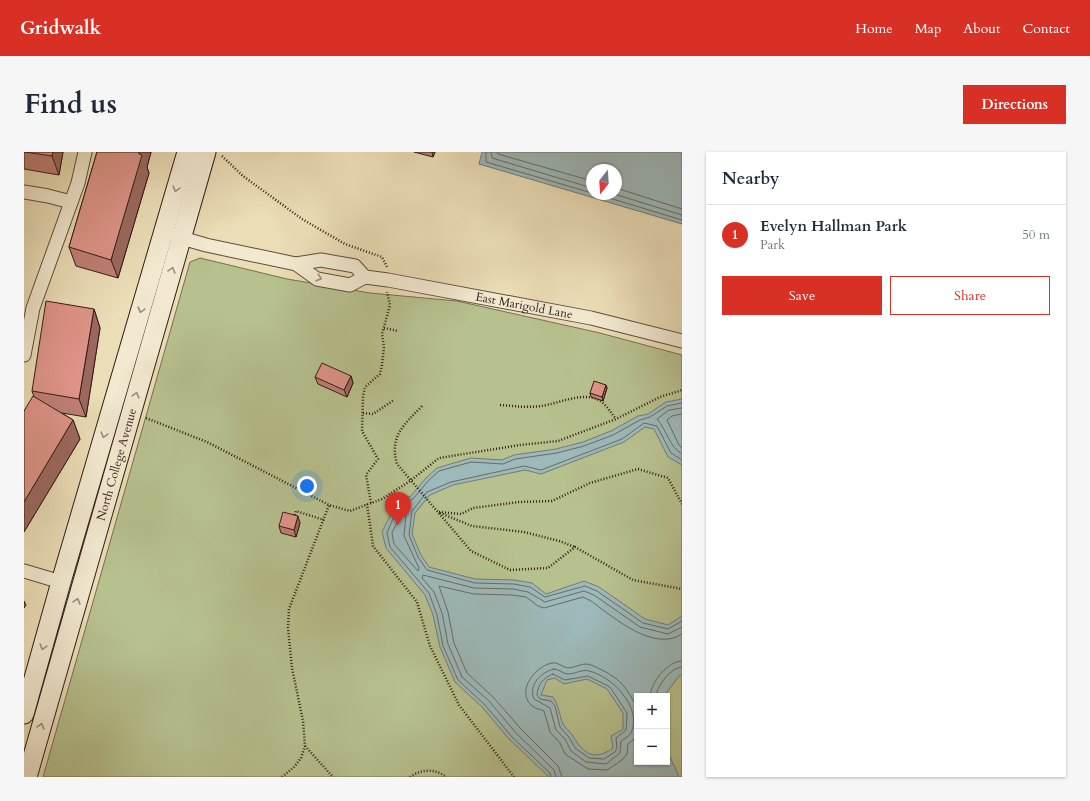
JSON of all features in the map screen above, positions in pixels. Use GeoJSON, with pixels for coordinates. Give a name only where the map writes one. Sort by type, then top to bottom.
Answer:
{"type":"FeatureCollection","features":[{"type":"Feature","properties":{"kind":"street"},"geometry":{"type":"LineString","coordinates":[[24,355],[33,308],[71,202],[85,152]]}},
{"type":"Feature","properties":{"kind":"street","name":"North College Avenue"},"geometry":{"type":"LineString","coordinates":[[24,714],[60,582],[187,152]]}},
{"type":"Feature","properties":{"kind":"street","name":"North College Avenue"},"geometry":{"type":"LineString","coordinates":[[27,777],[206,152]]}},
{"type":"Feature","properties":{"kind":"street"},"geometry":{"type":"LineString","coordinates":[[24,192],[71,202]]}},
{"type":"Feature","properties":{"kind":"street","name":"East Marigold Lane"},"geometry":{"type":"LineString","coordinates":[[163,232],[182,238],[296,264],[321,260],[356,266],[365,276],[591,318],[682,341]]}},
{"type":"Feature","properties":{"kind":"street","name":"East Marigold Lane"},"geometry":{"type":"LineString","coordinates":[[296,264],[317,279],[350,285],[365,276]]}},
{"type":"Feature","properties":{"kind":"street"},"geometry":{"type":"LineString","coordinates":[[24,571],[60,582]]}},
{"type":"Feature","properties":{"kind":"path"},"geometry":{"type":"LineString","coordinates":[[220,152],[243,176],[302,219],[344,244],[382,257],[387,267],[387,295],[390,306],[384,328],[382,366],[380,374],[365,387],[363,414],[362,431],[378,459],[366,475],[371,503]]}},
{"type":"Feature","properties":{"kind":"path"},"geometry":{"type":"LineString","coordinates":[[384,328],[398,331]]}},
{"type":"Feature","properties":{"kind":"path"},"geometry":{"type":"LineString","coordinates":[[131,413],[207,442],[329,505],[350,511],[382,499],[410,481],[439,458],[520,445],[558,441],[616,419],[660,397],[682,390]]}},
{"type":"Feature","properties":{"kind":"path"},"geometry":{"type":"LineString","coordinates":[[500,406],[542,406],[564,400],[585,398],[595,399],[603,403],[616,419]]}},
{"type":"Feature","properties":{"kind":"path"},"geometry":{"type":"LineString","coordinates":[[363,414],[373,414],[394,400]]}},
{"type":"Feature","properties":{"kind":"path"},"geometry":{"type":"LineString","coordinates":[[422,406],[400,430],[393,452],[396,464],[471,551],[510,570],[548,568],[575,547]]}},
{"type":"Feature","properties":{"kind":"path"},"geometry":{"type":"LineString","coordinates":[[438,512],[461,514],[473,508],[519,502],[552,501],[590,482],[638,469],[668,478],[682,504]]}},
{"type":"Feature","properties":{"kind":"path"},"geometry":{"type":"LineString","coordinates":[[367,504],[373,546],[417,602],[430,646],[459,704],[514,777]]}},
{"type":"Feature","properties":{"kind":"path"},"geometry":{"type":"LineString","coordinates":[[282,777],[294,767],[301,758],[305,746],[303,721],[292,668],[288,628],[289,609],[329,505]]}},
{"type":"Feature","properties":{"kind":"path"},"geometry":{"type":"LineString","coordinates":[[293,521],[296,511],[324,520]]}},
{"type":"Feature","properties":{"kind":"path"},"geometry":{"type":"LineString","coordinates":[[438,512],[472,526],[524,532],[559,541],[575,547],[633,580],[682,588]]}},
{"type":"Feature","properties":{"kind":"path"},"geometry":{"type":"LineString","coordinates":[[305,746],[333,777]]}},
{"type":"Feature","properties":{"kind":"path"},"geometry":{"type":"LineString","coordinates":[[410,777],[424,771],[433,771],[446,777]]}},
{"type":"Feature","properties":{"kind":"green space"},"geometry":{"type":"Polygon","coordinates":[[[200,258],[287,279],[370,293],[457,301],[600,333],[682,355],[682,777],[43,777],[190,262],[200,258]]]}},
{"type":"Feature","properties":{"kind":"water"},"geometry":{"type":"Polygon","coordinates":[[[482,152],[682,152],[682,224],[601,200],[622,200],[622,164],[586,164],[586,196],[479,164],[482,152]]]}},
{"type":"Feature","properties":{"kind":"water"},"geometry":{"type":"Polygon","coordinates":[[[682,399],[682,465],[668,457],[654,429],[645,427],[624,442],[541,474],[525,470],[453,485],[430,495],[415,513],[412,534],[421,555],[429,567],[475,579],[514,580],[532,583],[546,594],[584,581],[599,587],[645,619],[668,625],[682,616],[682,675],[679,676],[666,693],[634,693],[634,765],[670,765],[670,757],[678,777],[549,777],[509,739],[482,707],[455,682],[440,647],[433,615],[425,595],[386,548],[382,532],[391,514],[406,496],[410,497],[426,478],[437,468],[471,458],[502,460],[514,455],[556,449],[583,442],[611,431],[638,416],[648,414],[666,402],[682,399]],[[555,678],[547,680],[541,695],[553,697],[565,727],[585,751],[595,755],[613,748],[611,736],[623,729],[623,713],[607,689],[587,679],[564,684],[555,678]]]}},
{"type":"Feature","properties":{"kind":"building"},"geometry":{"type":"Polygon","coordinates":[[[25,152],[53,152],[52,156],[25,152]]]}},
{"type":"Feature","properties":{"kind":"building"},"geometry":{"type":"Polygon","coordinates":[[[97,152],[139,152],[139,154],[142,155],[111,260],[69,247],[97,152]]]}},
{"type":"Feature","properties":{"kind":"building"},"geometry":{"type":"Polygon","coordinates":[[[46,301],[94,309],[79,399],[32,391],[46,301]]]}},
{"type":"Feature","properties":{"kind":"building"},"geometry":{"type":"Polygon","coordinates":[[[322,363],[351,376],[344,390],[315,377],[322,363]]]}},
{"type":"Feature","properties":{"kind":"building"},"geometry":{"type":"Polygon","coordinates":[[[594,381],[606,385],[602,397],[590,393],[594,381]]]}},
{"type":"Feature","properties":{"kind":"building"},"geometry":{"type":"Polygon","coordinates":[[[33,396],[73,420],[24,502],[24,411],[33,396]]]}},
{"type":"Feature","properties":{"kind":"building"},"geometry":{"type":"Polygon","coordinates":[[[283,512],[298,516],[294,530],[279,526],[283,512]]]}},
{"type":"Feature","properties":{"kind":"place","name":"Evelyn Hallman Park"},"geometry":{"type":"Point","coordinates":[398,525]}}]}
